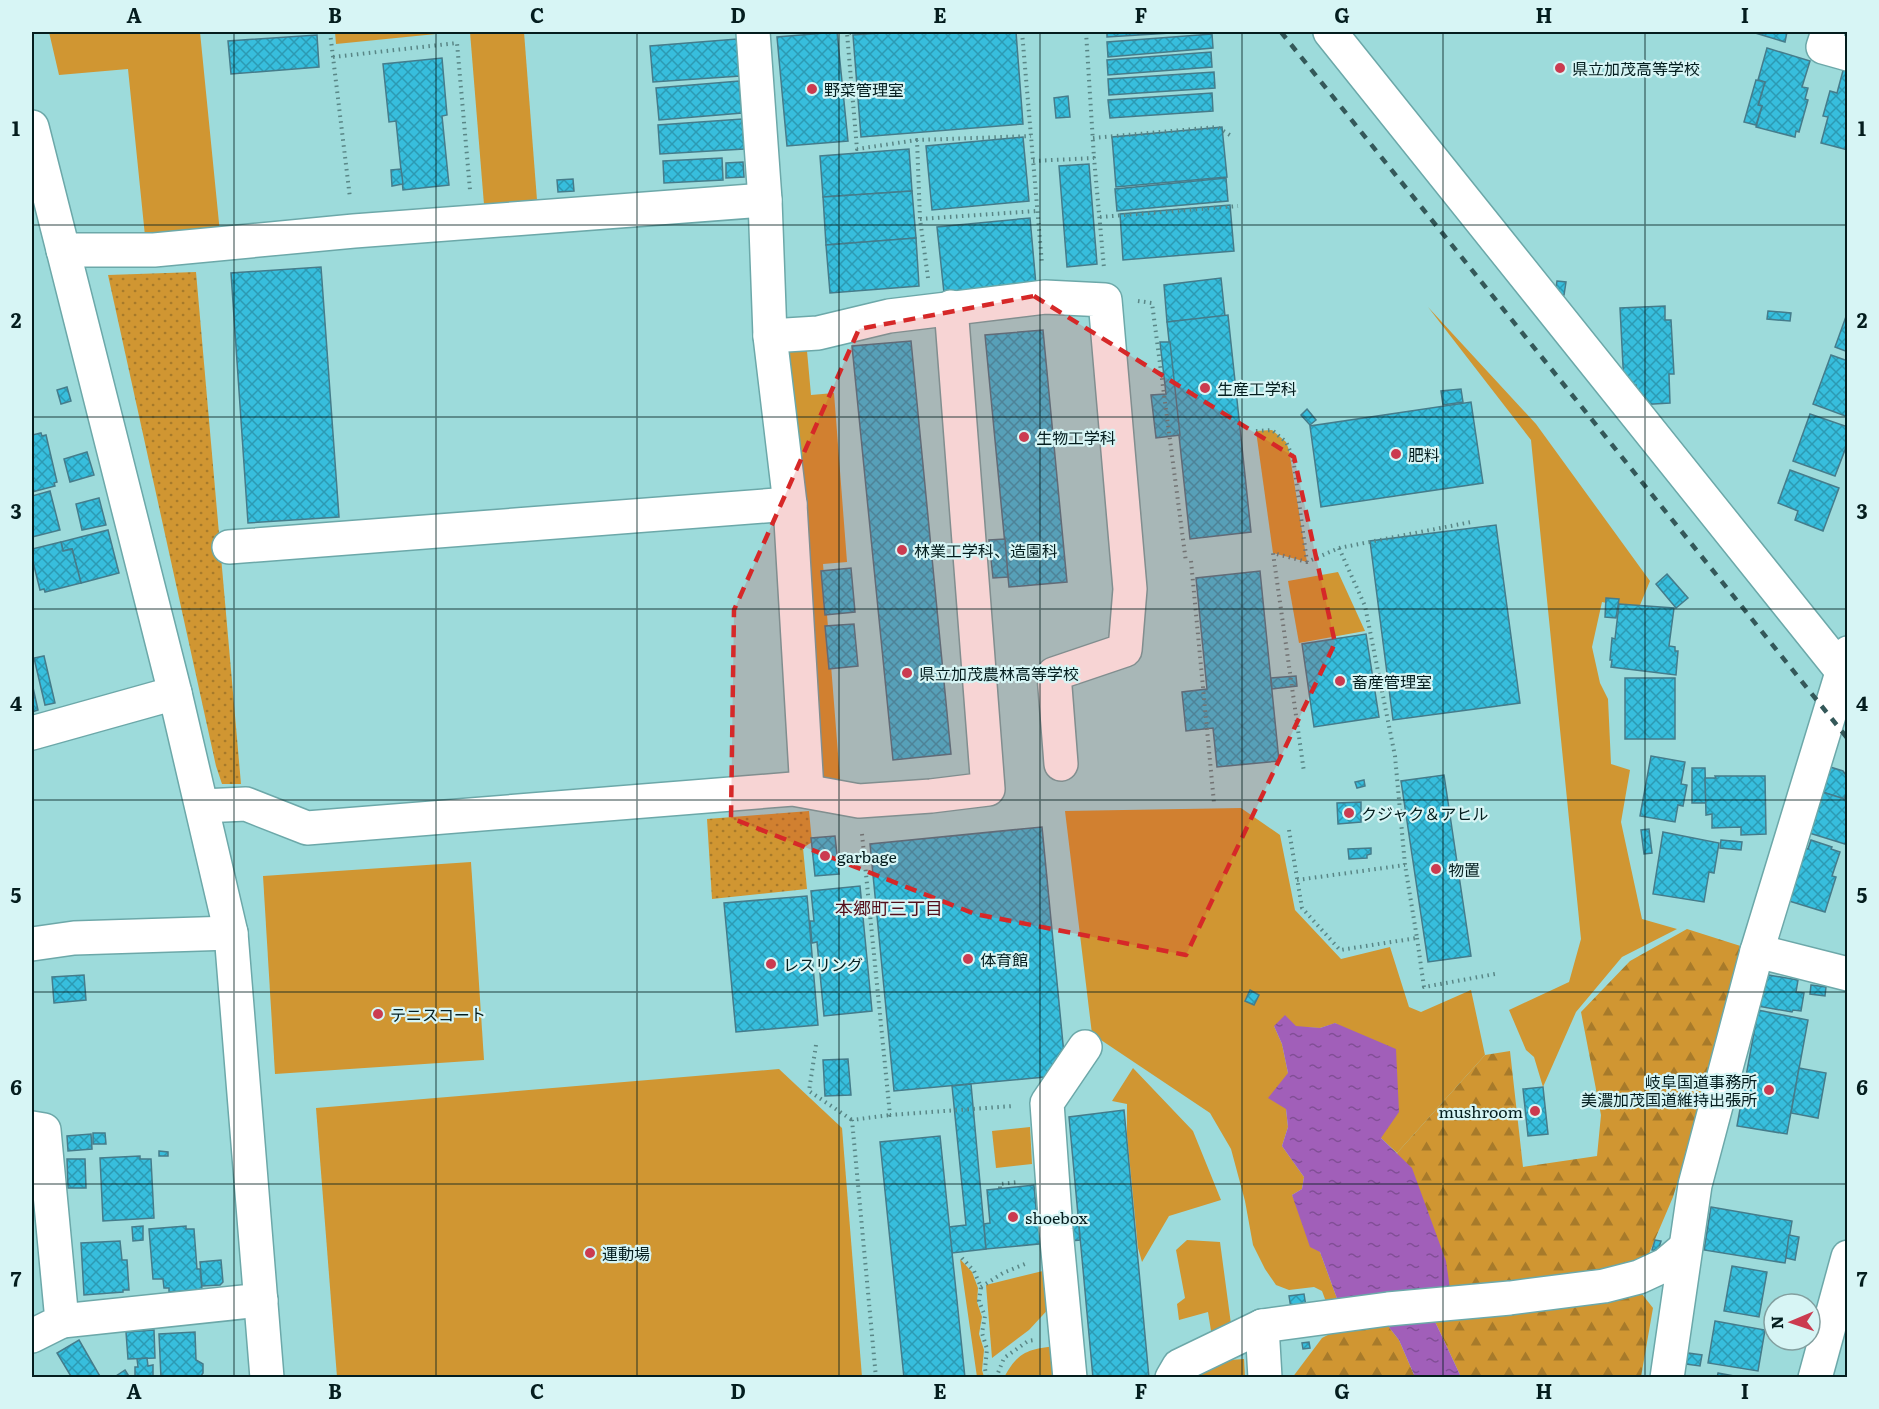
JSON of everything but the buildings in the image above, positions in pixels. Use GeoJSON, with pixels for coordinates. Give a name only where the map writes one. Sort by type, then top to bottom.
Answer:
{"type":"FeatureCollection","features":[{"type":"Feature","properties":{"kind":"street"},"geometry":{"type":"LineString","coordinates":[[753,32],[765,200],[770,336],[789,504],[807,791]]}},
{"type":"Feature","properties":{"kind":"street"},"geometry":{"type":"LineString","coordinates":[[1330,32],[1845,662],[1757,951],[1695,1185],[1667,1377]]}},
{"type":"Feature","properties":{"kind":"street"},"geometry":{"type":"LineString","coordinates":[[1827,32],[1823,47],[1848,54]]}},
{"type":"Feature","properties":{"kind":"street"},"geometry":{"type":"LineString","coordinates":[[32,127],[175,693],[231,933],[267,1377]]}},
{"type":"Feature","properties":{"kind":"street"},"geometry":{"type":"LineString","coordinates":[[63,250],[154,250],[354,231],[765,200]]}},
{"type":"Feature","properties":{"kind":"street"},"geometry":{"type":"LineString","coordinates":[[770,336],[818,333],[889,316],[1045,297],[1105,300],[1130,589],[1125,650],[1054,674],[1061,764]]}},
{"type":"Feature","properties":{"kind":"street"},"geometry":{"type":"LineString","coordinates":[[202,806],[246,804],[308,828],[793,789],[859,801],[988,789],[942,310]]}},
{"type":"Feature","properties":{"kind":"street"},"geometry":{"type":"LineString","coordinates":[[229,547],[789,504]]}},
{"type":"Feature","properties":{"kind":"street"},"geometry":{"type":"LineString","coordinates":[[32,733],[175,693]]}},
{"type":"Feature","properties":{"kind":"street"},"geometry":{"type":"LineString","coordinates":[[32,944],[74,938],[231,933]]}},
{"type":"Feature","properties":{"kind":"street"},"geometry":{"type":"LineString","coordinates":[[1757,951],[1848,974]]}},
{"type":"Feature","properties":{"kind":"street"},"geometry":{"type":"LineString","coordinates":[[1070,1377],[1047,1103],[1085,1047]]}},
{"type":"Feature","properties":{"kind":"street"},"geometry":{"type":"LineString","coordinates":[[32,1128],[44,1130],[62,1321]]}},
{"type":"Feature","properties":{"kind":"street"},"geometry":{"type":"LineString","coordinates":[[1172,1377],[1179,1366],[1262,1326],[1388,1309],[1510,1298],[1621,1282],[1665,1265],[1685,1248]]}},
{"type":"Feature","properties":{"kind":"street"},"geometry":{"type":"LineString","coordinates":[[1815,1377],[1848,1257]]}},
{"type":"Feature","properties":{"kind":"street"},"geometry":{"type":"LineString","coordinates":[[32,1336],[62,1321],[261,1300]]}},
{"type":"Feature","properties":{"kind":"street"},"geometry":{"type":"LineString","coordinates":[[1262,1326],[1265,1377]]}},
{"type":"Feature","properties":{"kind":"path"},"geometry":{"type":"LineString","coordinates":[[330,32],[354,231]]}},
{"type":"Feature","properties":{"kind":"path"},"geometry":{"type":"LineString","coordinates":[[869,32],[847,33],[857,149],[916,140],[1030,136]]}},
{"type":"Feature","properties":{"kind":"path"},"geometry":{"type":"LineString","coordinates":[[1022,32],[1045,297]]}},
{"type":"Feature","properties":{"kind":"path"},"geometry":{"type":"LineString","coordinates":[[1086,32],[1094,158],[1105,275]]}},
{"type":"Feature","properties":{"kind":"path"},"geometry":{"type":"LineString","coordinates":[[333,57],[457,43],[472,222]]}},
{"type":"Feature","properties":{"kind":"path"},"geometry":{"type":"LineString","coordinates":[[1093,138],[1217,127],[1233,137]]}},
{"type":"Feature","properties":{"kind":"path"},"geometry":{"type":"LineString","coordinates":[[916,140],[920,219],[942,310]]}},
{"type":"Feature","properties":{"kind":"path"},"geometry":{"type":"LineString","coordinates":[[1033,161],[1094,158]]}},
{"type":"Feature","properties":{"kind":"path"},"geometry":{"type":"LineString","coordinates":[[1100,216],[1238,206]]}},
{"type":"Feature","properties":{"kind":"path"},"geometry":{"type":"LineString","coordinates":[[920,219],[1036,210]]}},
{"type":"Feature","properties":{"kind":"path"},"geometry":{"type":"LineString","coordinates":[[1152,303],[1189,562],[1214,803]]}},
{"type":"Feature","properties":{"kind":"path"},"geometry":{"type":"LineString","coordinates":[[1256,431],[1272,430],[1286,442],[1293,457],[1307,562]]}},
{"type":"Feature","properties":{"kind":"path"},"geometry":{"type":"LineString","coordinates":[[1304,772],[1273,553],[1307,562],[1340,548],[1471,522]]}},
{"type":"Feature","properties":{"kind":"path"},"geometry":{"type":"LineString","coordinates":[[1340,548],[1365,606],[1395,756],[1405,865],[1424,987],[1495,974]]}},
{"type":"Feature","properties":{"kind":"path"},"geometry":{"type":"LineString","coordinates":[[859,801],[890,1115]]}},
{"type":"Feature","properties":{"kind":"path"},"geometry":{"type":"LineString","coordinates":[[1289,830],[1302,908],[1340,950],[1417,938]]}},
{"type":"Feature","properties":{"kind":"path"},"geometry":{"type":"LineString","coordinates":[[1297,880],[1405,865]]}},
{"type":"Feature","properties":{"kind":"path"},"geometry":{"type":"LineString","coordinates":[[816,1045],[809,1091],[852,1120],[1047,1103]]}},
{"type":"Feature","properties":{"kind":"path"},"geometry":{"type":"LineString","coordinates":[[852,1120],[876,1377]]}},
{"type":"Feature","properties":{"kind":"path"},"geometry":{"type":"LineString","coordinates":[[962,1258],[974,1271],[981,1287],[979,1301],[985,1316],[982,1333],[987,1348],[984,1369],[987,1377]]}},
{"type":"Feature","properties":{"kind":"path"},"geometry":{"type":"LineString","coordinates":[[981,1287],[1004,1273],[1032,1261],[1059,1258]]}},
{"type":"Feature","properties":{"kind":"path"},"geometry":{"type":"LineString","coordinates":[[996,1377],[1004,1358],[1028,1341],[1066,1337]]}},
{"type":"Feature","properties":{"kind":"highlighted area"},"geometry":{"type":"Polygon","coordinates":[[[1034,296],[1294,457],[1335,643],[1186,955],[975,914],[731,818],[734,610],[859,329],[1034,296]]]}},
{"type":"Feature","properties":{"kind":"green space"},"geometry":{"type":"Polygon","coordinates":[[[49,32],[200,32],[220,233],[145,236],[128,69],[59,75],[49,32]]]}},
{"type":"Feature","properties":{"kind":"green space"},"geometry":{"type":"Polygon","coordinates":[[[335,32],[446,32],[446,33],[336,44],[335,32]]]}},
{"type":"Feature","properties":{"kind":"green space"},"geometry":{"type":"Polygon","coordinates":[[[470,32],[524,32],[538,213],[485,217],[470,32]]]}},
{"type":"Feature","properties":{"kind":"green space"},"geometry":{"type":"Polygon","coordinates":[[[196,272],[241,784],[222,784],[216,766],[108,275],[196,272]]]}},
{"type":"Feature","properties":{"kind":"green space"},"geometry":{"type":"Polygon","coordinates":[[[1428,307],[1536,424],[1650,581],[1638,610],[1602,602],[1592,647],[1600,683],[1608,699],[1611,764],[1630,770],[1621,822],[1642,919],[1677,929],[1622,957],[1576,1012],[1543,1087],[1534,1057],[1526,1050],[1509,1010],[1569,982],[1581,939],[1531,440],[1428,307]]]}},
{"type":"Feature","properties":{"kind":"green space"},"geometry":{"type":"Polygon","coordinates":[[[807,351],[811,395],[834,393],[847,562],[823,564],[840,779],[821,781],[789,352],[807,351]]]}},
{"type":"Feature","properties":{"kind":"green space"},"geometry":{"type":"Polygon","coordinates":[[[1272,430],[1286,442],[1289,450],[1307,562],[1273,553],[1256,431],[1272,430]]]}},
{"type":"Feature","properties":{"kind":"green space"},"geometry":{"type":"Polygon","coordinates":[[[1338,572],[1365,631],[1299,643],[1288,581],[1338,572]]]}},
{"type":"Feature","properties":{"kind":"green space"},"geometry":{"type":"Polygon","coordinates":[[[1241,808],[1280,835],[1295,910],[1341,959],[1390,947],[1409,1007],[1421,1012],[1471,990],[1485,1055],[1397,1153],[1381,1138],[1336,1023],[1320,1028],[1274,1026],[1282,1044],[1288,1073],[1286,1109],[1288,1127],[1282,1146],[1304,1177],[1302,1189],[1292,1195],[1320,1252],[1343,1315],[1328,1307],[1322,1291],[1314,1287],[1289,1290],[1276,1285],[1265,1269],[1253,1245],[1245,1201],[1231,1149],[1210,1113],[1092,1034],[1065,811],[1241,808]]]}},
{"type":"Feature","properties":{"kind":"green space"},"geometry":{"type":"Polygon","coordinates":[[[809,811],[812,842],[803,848],[807,889],[712,899],[707,819],[809,811]]]}},
{"type":"Feature","properties":{"kind":"green space"},"geometry":{"type":"Polygon","coordinates":[[[471,862],[484,1060],[275,1074],[263,876],[471,862]]]}},
{"type":"Feature","properties":{"kind":"green space"},"geometry":{"type":"Polygon","coordinates":[[[1687,929],[1750,949],[1673,1197],[1639,1277],[1622,1283],[1642,1294],[1653,1308],[1641,1377],[1461,1377],[1431,1313],[1452,1303],[1397,1153],[1485,1055],[1510,1051],[1523,1167],[1597,1156],[1601,1115],[1581,1012],[1630,961],[1687,929]]]}},
{"type":"Feature","properties":{"kind":"green space"},"geometry":{"type":"Polygon","coordinates":[[[1133,1068],[1193,1131],[1221,1200],[1169,1216],[1142,1262],[1138,1248],[1127,1135],[1127,1104],[1112,1101],[1133,1068]]]}},
{"type":"Feature","properties":{"kind":"green space","name":"運動場"},"geometry":{"type":"Polygon","coordinates":[[[779,1069],[842,1128],[862,1377],[337,1377],[316,1108],[779,1069]]]}},
{"type":"Feature","properties":{"kind":"green space"},"geometry":{"type":"Polygon","coordinates":[[[1030,1127],[1032,1164],[996,1168],[992,1131],[1030,1127]]]}},
{"type":"Feature","properties":{"kind":"green space"},"geometry":{"type":"Polygon","coordinates":[[[1187,1240],[1220,1242],[1231,1324],[1212,1337],[1208,1312],[1179,1320],[1177,1304],[1185,1298],[1176,1250],[1187,1240]]]}},
{"type":"Feature","properties":{"kind":"green space"},"geometry":{"type":"Polygon","coordinates":[[[960,1259],[972,1272],[978,1288],[977,1302],[982,1317],[979,1334],[984,1350],[982,1370],[984,1377],[977,1377],[960,1259]]]}},
{"type":"Feature","properties":{"kind":"green space"},"geometry":{"type":"Polygon","coordinates":[[[1051,1269],[1053,1304],[1029,1330],[992,1358],[986,1285],[1051,1269]]]}},
{"type":"Feature","properties":{"kind":"green space"},"geometry":{"type":"Polygon","coordinates":[[[1381,1317],[1399,1340],[1415,1377],[1292,1378],[1322,1338],[1341,1328],[1381,1317]]]}},
{"type":"Feature","properties":{"kind":"green space"},"geometry":{"type":"Polygon","coordinates":[[[1063,1345],[1066,1377],[1004,1378],[1021,1355],[1035,1349],[1063,1345]]]}},
{"type":"Feature","properties":{"kind":"green space"},"geometry":{"type":"Polygon","coordinates":[[[1244,1359],[1245,1377],[1202,1377],[1201,1362],[1244,1359]]]}},
{"type":"Feature","properties":{"kind":"water"},"geometry":{"type":"Polygon","coordinates":[[[1285,1015],[1296,1026],[1320,1028],[1335,1023],[1396,1049],[1399,1112],[1381,1138],[1412,1168],[1446,1261],[1452,1303],[1343,1315],[1320,1252],[1310,1247],[1292,1195],[1302,1189],[1304,1177],[1282,1146],[1288,1127],[1286,1109],[1268,1098],[1288,1073],[1282,1044],[1274,1026],[1285,1015]]]}},
{"type":"Feature","properties":{"kind":"water"},"geometry":{"type":"Polygon","coordinates":[[[1431,1313],[1461,1377],[1415,1377],[1399,1340],[1381,1317],[1431,1313]]]}},
{"type":"Feature","properties":{"kind":"railway"},"geometry":{"type":"LineString","coordinates":[[1281,32],[1848,739]]}},
{"type":"Feature","properties":{"kind":"place","name":"県立加茂高等学校"},"geometry":{"type":"Point","coordinates":[1560,68]}},
{"type":"Feature","properties":{"kind":"place","name":"野菜管理室"},"geometry":{"type":"Point","coordinates":[812,89]}},
{"type":"Feature","properties":{"kind":"place","name":"生産工学科"},"geometry":{"type":"Point","coordinates":[1205,388]}},
{"type":"Feature","properties":{"kind":"place","name":"生物工学科"},"geometry":{"type":"Point","coordinates":[1024,437]}},
{"type":"Feature","properties":{"kind":"place","name":"肥料"},"geometry":{"type":"Point","coordinates":[1396,454]}},
{"type":"Feature","properties":{"kind":"place","name":"林業工学科、造園科"},"geometry":{"type":"Point","coordinates":[902,550]}},
{"type":"Feature","properties":{"kind":"place","name":"県立加茂農林高等学校"},"geometry":{"type":"Point","coordinates":[907,673]}},
{"type":"Feature","properties":{"kind":"place","name":"畜産管理室"},"geometry":{"type":"Point","coordinates":[1340,681]}},
{"type":"Feature","properties":{"kind":"place","name":"クジャク＆アヒル"},"geometry":{"type":"Point","coordinates":[1349,813]}},
{"type":"Feature","properties":{"kind":"place","name":"garbage"},"geometry":{"type":"Point","coordinates":[825,856]}},
{"type":"Feature","properties":{"kind":"place","name":"物置"},"geometry":{"type":"Point","coordinates":[1436,869]}},
{"type":"Feature","properties":{"kind":"place","name":"体育館"},"geometry":{"type":"Point","coordinates":[968,959]}},
{"type":"Feature","properties":{"kind":"place","name":"レスリング"},"geometry":{"type":"Point","coordinates":[771,964]}},
{"type":"Feature","properties":{"kind":"place","name":"テニスコート"},"geometry":{"type":"Point","coordinates":[378,1014]}},
{"type":"Feature","properties":{"kind":"place","name":"岐阜国道事務所 美濃加茂国道維持出張所"},"geometry":{"type":"Point","coordinates":[1769,1090]}},
{"type":"Feature","properties":{"kind":"place","name":"mushroom"},"geometry":{"type":"Point","coordinates":[1535,1111]}},
{"type":"Feature","properties":{"kind":"place","name":"shoebox"},"geometry":{"type":"Point","coordinates":[1013,1217]}},
{"type":"Feature","properties":{"kind":"place","name":"運動場"},"geometry":{"type":"Point","coordinates":[590,1253]}},
{"type":"Feature","properties":{"kind":"district","name":"本郷町三丁目"},"geometry":{"type":"Point","coordinates":[889,907]}}]}
